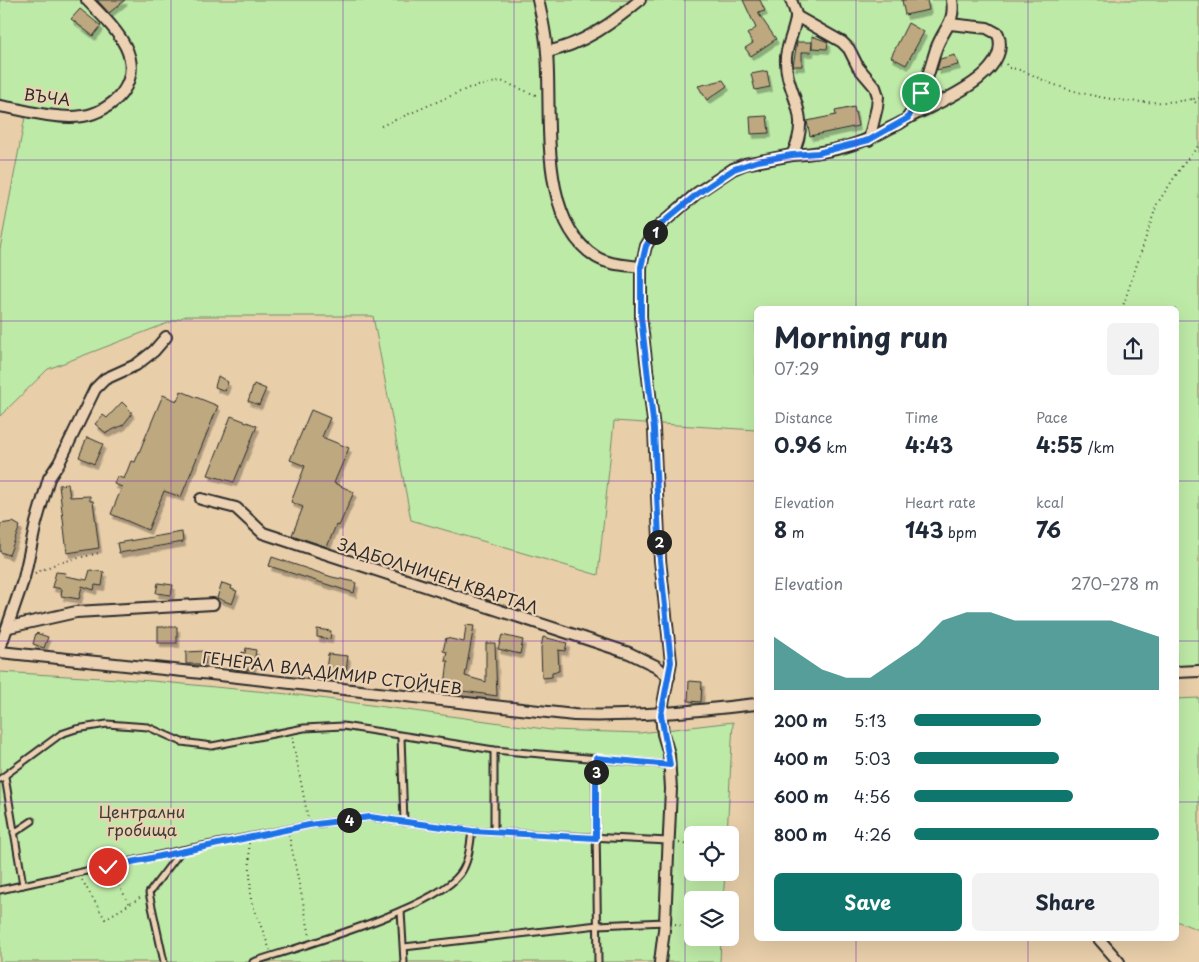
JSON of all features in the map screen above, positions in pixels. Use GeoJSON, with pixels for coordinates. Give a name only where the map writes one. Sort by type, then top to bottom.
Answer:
{"type":"FeatureCollection","features":[{"type":"Feature","properties":{"kind":"street","name":"ВЪЧА"},"geometry":{"type":"LineString","coordinates":[[0,106],[62,116],[85,116],[104,108],[120,97],[129,80],[131,68],[129,51],[112,25],[88,0]]}},
{"type":"Feature","properties":{"kind":"street"},"geometry":{"type":"LineString","coordinates":[[538,0],[547,52],[556,189],[562,212],[572,233],[585,250],[598,259],[641,267]]}},
{"type":"Feature","properties":{"kind":"street"},"geometry":{"type":"LineString","coordinates":[[547,52],[566,48],[595,33],[640,0]]}},
{"type":"Feature","properties":{"kind":"street"},"geometry":{"type":"LineString","coordinates":[[791,0],[796,16],[786,57],[787,73],[800,118],[797,144],[792,155]]}},
{"type":"Feature","properties":{"kind":"street"},"geometry":{"type":"LineString","coordinates":[[908,118],[921,93],[939,42],[950,24],[953,15],[952,0]]}},
{"type":"Feature","properties":{"kind":"street"},"geometry":{"type":"LineString","coordinates":[[796,16],[842,42],[849,49],[858,67],[875,87],[878,96],[877,107],[869,140]]}},
{"type":"Feature","properties":{"kind":"street"},"geometry":{"type":"LineString","coordinates":[[660,962],[665,922],[670,765],[661,715],[671,662],[660,560],[654,429],[641,317],[641,267],[646,246],[657,228],[697,194],[734,169],[745,164],[792,155],[818,153],[869,140],[956,94],[981,77],[1000,56],[1001,48],[998,34],[987,28],[950,24]]}},
{"type":"Feature","properties":{"kind":"street"},"geometry":{"type":"LineString","coordinates":[[0,648],[9,627],[11,610],[24,578],[36,523],[49,478],[59,463],[95,389],[105,379],[136,365],[154,351],[166,337]]}},
{"type":"Feature","properties":{"kind":"street","name":"ЗАДБОЛНИЧЕН КВАРТАЛ"},"geometry":{"type":"LineString","coordinates":[[201,498],[236,508],[263,533],[629,653],[656,666],[669,677]]}},
{"type":"Feature","properties":{"kind":"street"},"geometry":{"type":"LineString","coordinates":[[9,627],[76,612],[213,604]]}},
{"type":"Feature","properties":{"kind":"street","name":"ГЕНЕРАЛ ВЛАДИМИР СТОЙЧЕВ"},"geometry":{"type":"LineString","coordinates":[[0,652],[574,715],[620,717],[661,715],[754,704]]}},
{"type":"Feature","properties":{"kind":"street"},"geometry":{"type":"LineString","coordinates":[[1179,672],[1199,671]]}},
{"type":"Feature","properties":{"kind":"street"},"geometry":{"type":"LineString","coordinates":[[1101,941],[1119,962]]}},
{"type":"Feature","properties":{"kind":"lane"},"geometry":{"type":"LineString","coordinates":[[23,885],[2,778],[61,734],[93,725],[129,724],[148,727],[182,742],[212,746],[290,730],[343,726],[494,750],[670,765]]}},
{"type":"Feature","properties":{"kind":"lane"},"geometry":{"type":"LineString","coordinates":[[401,736],[404,822]]}},
{"type":"Feature","properties":{"kind":"lane"},"geometry":{"type":"LineString","coordinates":[[494,750],[494,832]]}},
{"type":"Feature","properties":{"kind":"lane"},"geometry":{"type":"LineString","coordinates":[[596,758],[598,962]]}},
{"type":"Feature","properties":{"kind":"lane"},"geometry":{"type":"LineString","coordinates":[[0,890],[182,850],[249,839],[309,825],[370,817],[472,831],[669,841]]}},
{"type":"Feature","properties":{"kind":"lane"},"geometry":{"type":"LineString","coordinates":[[14,833],[32,821]]}},
{"type":"Feature","properties":{"kind":"lane"},"geometry":{"type":"LineString","coordinates":[[253,962],[401,910],[444,888],[459,876],[468,855],[472,831]]}},
{"type":"Feature","properties":{"kind":"lane"},"geometry":{"type":"LineString","coordinates":[[164,962],[149,893],[182,850]]}},
{"type":"Feature","properties":{"kind":"lane"},"geometry":{"type":"LineString","coordinates":[[401,910],[404,962]]}},
{"type":"Feature","properties":{"kind":"lane"},"geometry":{"type":"LineString","coordinates":[[404,947],[598,925],[665,922]]}},
{"type":"Feature","properties":{"kind":"lane"},"geometry":{"type":"LineString","coordinates":[[274,955],[277,962]]}},
{"type":"Feature","properties":{"kind":"path"},"geometry":{"type":"LineString","coordinates":[[1000,56],[1009,68],[1020,68],[1038,80],[1087,96],[1129,101],[1166,102],[1199,98]]}},
{"type":"Feature","properties":{"kind":"path"},"geometry":{"type":"LineString","coordinates":[[381,126],[469,88],[501,81],[549,101]]}},
{"type":"Feature","properties":{"kind":"path"},"geometry":{"type":"LineString","coordinates":[[1191,99],[1199,105]]}},
{"type":"Feature","properties":{"kind":"path"},"geometry":{"type":"LineString","coordinates":[[1123,306],[1157,204],[1182,166],[1199,145]]}},
{"type":"Feature","properties":{"kind":"path"},"geometry":{"type":"LineString","coordinates":[[24,578],[58,563],[99,552]]}},
{"type":"Feature","properties":{"kind":"path"},"geometry":{"type":"LineString","coordinates":[[290,730],[309,825]]}},
{"type":"Feature","properties":{"kind":"path"},"geometry":{"type":"LineString","coordinates":[[288,830],[311,943]]}},
{"type":"Feature","properties":{"kind":"path"},"geometry":{"type":"LineString","coordinates":[[249,839],[251,900],[274,955]]}},
{"type":"Feature","properties":{"kind":"path"},"geometry":{"type":"LineString","coordinates":[[669,841],[684,844]]}},
{"type":"Feature","properties":{"kind":"path"},"geometry":{"type":"LineString","coordinates":[[108,867],[129,903]]}},
{"type":"Feature","properties":{"kind":"path"},"geometry":{"type":"LineString","coordinates":[[78,873],[105,919],[129,903],[149,893]]}},
{"type":"Feature","properties":{"kind":"path"},"geometry":{"type":"LineString","coordinates":[[665,922],[684,927]]}},
{"type":"Feature","properties":{"kind":"green space"},"geometry":{"type":"Polygon","coordinates":[[[0,0],[1199,0],[1199,672],[1179,673],[1179,306],[754,306],[754,430],[614,421],[598,575],[411,520],[373,316],[186,316],[48,369],[0,416],[0,249],[26,112],[0,110],[0,0]]]}},
{"type":"Feature","properties":{"kind":"green space","name":"Централни гробища"},"geometry":{"type":"Polygon","coordinates":[[[0,672],[152,681],[298,695],[551,730],[640,733],[733,722],[727,826],[684,826],[684,881],[724,881],[724,891],[684,891],[684,946],[721,946],[720,962],[0,962],[0,672]]]}},
{"type":"Feature","properties":{"kind":"green space"},"geometry":{"type":"Polygon","coordinates":[[[1199,698],[1199,930],[1179,922],[1179,699],[1199,698]]]}},
{"type":"Feature","properties":{"kind":"building"},"geometry":{"type":"Polygon","coordinates":[[[97,0],[125,0],[109,13],[97,0]]]}},
{"type":"Feature","properties":{"kind":"building"},"geometry":{"type":"Polygon","coordinates":[[[743,0],[760,0],[765,11],[758,13],[776,39],[751,56],[745,48],[753,43],[747,34],[756,28],[743,0]]]}},
{"type":"Feature","properties":{"kind":"building"},"geometry":{"type":"Polygon","coordinates":[[[902,0],[927,0],[929,10],[905,15],[902,0]]]}},
{"type":"Feature","properties":{"kind":"building"},"geometry":{"type":"Polygon","coordinates":[[[80,9],[101,26],[93,36],[71,19],[80,9]]]}},
{"type":"Feature","properties":{"kind":"building"},"geometry":{"type":"Polygon","coordinates":[[[908,23],[924,32],[906,65],[891,57],[908,23]]]}},
{"type":"Feature","properties":{"kind":"building"},"geometry":{"type":"Polygon","coordinates":[[[812,36],[828,42],[827,49],[812,48],[812,36]]]}},
{"type":"Feature","properties":{"kind":"building"},"geometry":{"type":"Polygon","coordinates":[[[797,42],[812,42],[811,52],[802,52],[802,66],[793,66],[797,42]]]}},
{"type":"Feature","properties":{"kind":"building"},"geometry":{"type":"Polygon","coordinates":[[[955,55],[958,65],[937,70],[940,59],[955,55]]]}},
{"type":"Feature","properties":{"kind":"building"},"geometry":{"type":"Polygon","coordinates":[[[767,71],[770,87],[755,90],[751,74],[767,71]]]}},
{"type":"Feature","properties":{"kind":"building"},"geometry":{"type":"Polygon","coordinates":[[[723,80],[727,86],[707,100],[698,86],[723,80]]]}},
{"type":"Feature","properties":{"kind":"building"},"geometry":{"type":"Polygon","coordinates":[[[854,107],[858,126],[810,136],[807,121],[836,115],[835,111],[854,107]]]}},
{"type":"Feature","properties":{"kind":"building"},"geometry":{"type":"Polygon","coordinates":[[[767,116],[769,133],[751,134],[750,117],[767,116]]]}},
{"type":"Feature","properties":{"kind":"building"},"geometry":{"type":"Polygon","coordinates":[[[218,376],[228,382],[225,391],[215,387],[218,376]]]}},
{"type":"Feature","properties":{"kind":"building"},"geometry":{"type":"Polygon","coordinates":[[[254,384],[266,389],[259,405],[248,401],[254,384]]]}},
{"type":"Feature","properties":{"kind":"building"},"geometry":{"type":"Polygon","coordinates":[[[181,391],[218,406],[181,497],[164,491],[148,530],[111,514],[122,487],[114,484],[117,476],[124,479],[131,461],[135,462],[163,395],[177,401],[181,391]]]}},
{"type":"Feature","properties":{"kind":"building"},"geometry":{"type":"Polygon","coordinates":[[[122,402],[131,411],[131,415],[123,425],[106,433],[95,424],[103,415],[107,418],[122,402]]]}},
{"type":"Feature","properties":{"kind":"building"},"geometry":{"type":"Polygon","coordinates":[[[311,410],[330,418],[322,437],[349,448],[334,483],[354,492],[339,526],[336,525],[327,547],[292,535],[303,507],[291,502],[305,466],[290,460],[311,410]]]}},
{"type":"Feature","properties":{"kind":"building"},"geometry":{"type":"Polygon","coordinates":[[[231,416],[257,426],[234,482],[208,475],[231,416]]]}},
{"type":"Feature","properties":{"kind":"building"},"geometry":{"type":"Polygon","coordinates":[[[87,437],[103,444],[94,464],[79,457],[87,437]]]}},
{"type":"Feature","properties":{"kind":"building"},"geometry":{"type":"Polygon","coordinates":[[[68,484],[70,497],[90,496],[90,501],[93,501],[99,548],[67,553],[59,485],[68,484]]]}},
{"type":"Feature","properties":{"kind":"building"},"geometry":{"type":"Polygon","coordinates":[[[13,522],[20,526],[9,555],[0,552],[0,524],[13,522]]]}},
{"type":"Feature","properties":{"kind":"building"},"geometry":{"type":"Polygon","coordinates":[[[182,532],[183,542],[119,553],[117,543],[182,532]]]}},
{"type":"Feature","properties":{"kind":"building"},"geometry":{"type":"Polygon","coordinates":[[[272,557],[356,583],[354,593],[269,566],[272,557]]]}},
{"type":"Feature","properties":{"kind":"building"},"geometry":{"type":"Polygon","coordinates":[[[90,570],[104,572],[102,586],[95,585],[94,590],[82,586],[79,599],[61,596],[62,589],[52,587],[56,572],[66,573],[65,576],[87,580],[90,570]]]}},
{"type":"Feature","properties":{"kind":"building"},"geometry":{"type":"Polygon","coordinates":[[[158,583],[173,585],[171,595],[156,593],[158,583]]]}},
{"type":"Feature","properties":{"kind":"building"},"geometry":{"type":"Polygon","coordinates":[[[222,583],[232,586],[231,589],[237,591],[232,604],[217,598],[222,583]]]}},
{"type":"Feature","properties":{"kind":"building"},"geometry":{"type":"Polygon","coordinates":[[[466,625],[474,626],[465,676],[486,682],[486,643],[495,643],[497,696],[456,690],[455,694],[444,693],[448,661],[445,661],[447,652],[443,651],[446,638],[464,642],[466,625]]]}},
{"type":"Feature","properties":{"kind":"building"},"geometry":{"type":"Polygon","coordinates":[[[158,627],[177,627],[177,643],[158,643],[158,627]]]}},
{"type":"Feature","properties":{"kind":"building"},"geometry":{"type":"Polygon","coordinates":[[[317,629],[331,631],[330,639],[317,637],[317,629]]]}},
{"type":"Feature","properties":{"kind":"building"},"geometry":{"type":"Polygon","coordinates":[[[36,633],[48,637],[44,648],[33,644],[36,633]]]}},
{"type":"Feature","properties":{"kind":"building"},"geometry":{"type":"Polygon","coordinates":[[[502,635],[523,640],[520,654],[498,649],[502,635]]]}},
{"type":"Feature","properties":{"kind":"building"},"geometry":{"type":"Polygon","coordinates":[[[543,637],[567,643],[565,651],[558,650],[559,671],[552,672],[552,677],[542,678],[541,648],[543,637]]]}},
{"type":"Feature","properties":{"kind":"building"},"geometry":{"type":"Polygon","coordinates":[[[246,648],[256,650],[253,670],[229,668],[231,656],[241,657],[242,652],[245,653],[246,648]]]}},
{"type":"Feature","properties":{"kind":"building"},"geometry":{"type":"Polygon","coordinates":[[[205,651],[205,664],[186,664],[186,652],[205,651]]]}},
{"type":"Feature","properties":{"kind":"building"},"geometry":{"type":"Polygon","coordinates":[[[328,654],[348,656],[346,672],[326,670],[328,654]]]}},
{"type":"Feature","properties":{"kind":"building"},"geometry":{"type":"Polygon","coordinates":[[[689,681],[702,682],[701,702],[688,701],[689,681]]]}},
{"type":"Feature","properties":{"kind":"route"},"geometry":{"type":"LineString","coordinates":[[108,867],[182,850],[249,839],[309,825],[370,817],[472,831],[596,838],[596,758],[670,765],[661,715],[671,662],[660,560],[654,429],[641,317],[641,267],[646,246],[657,228],[673,214],[697,194],[734,169],[758,161],[818,153],[848,147],[869,140],[908,118],[921,93]]}}]}
